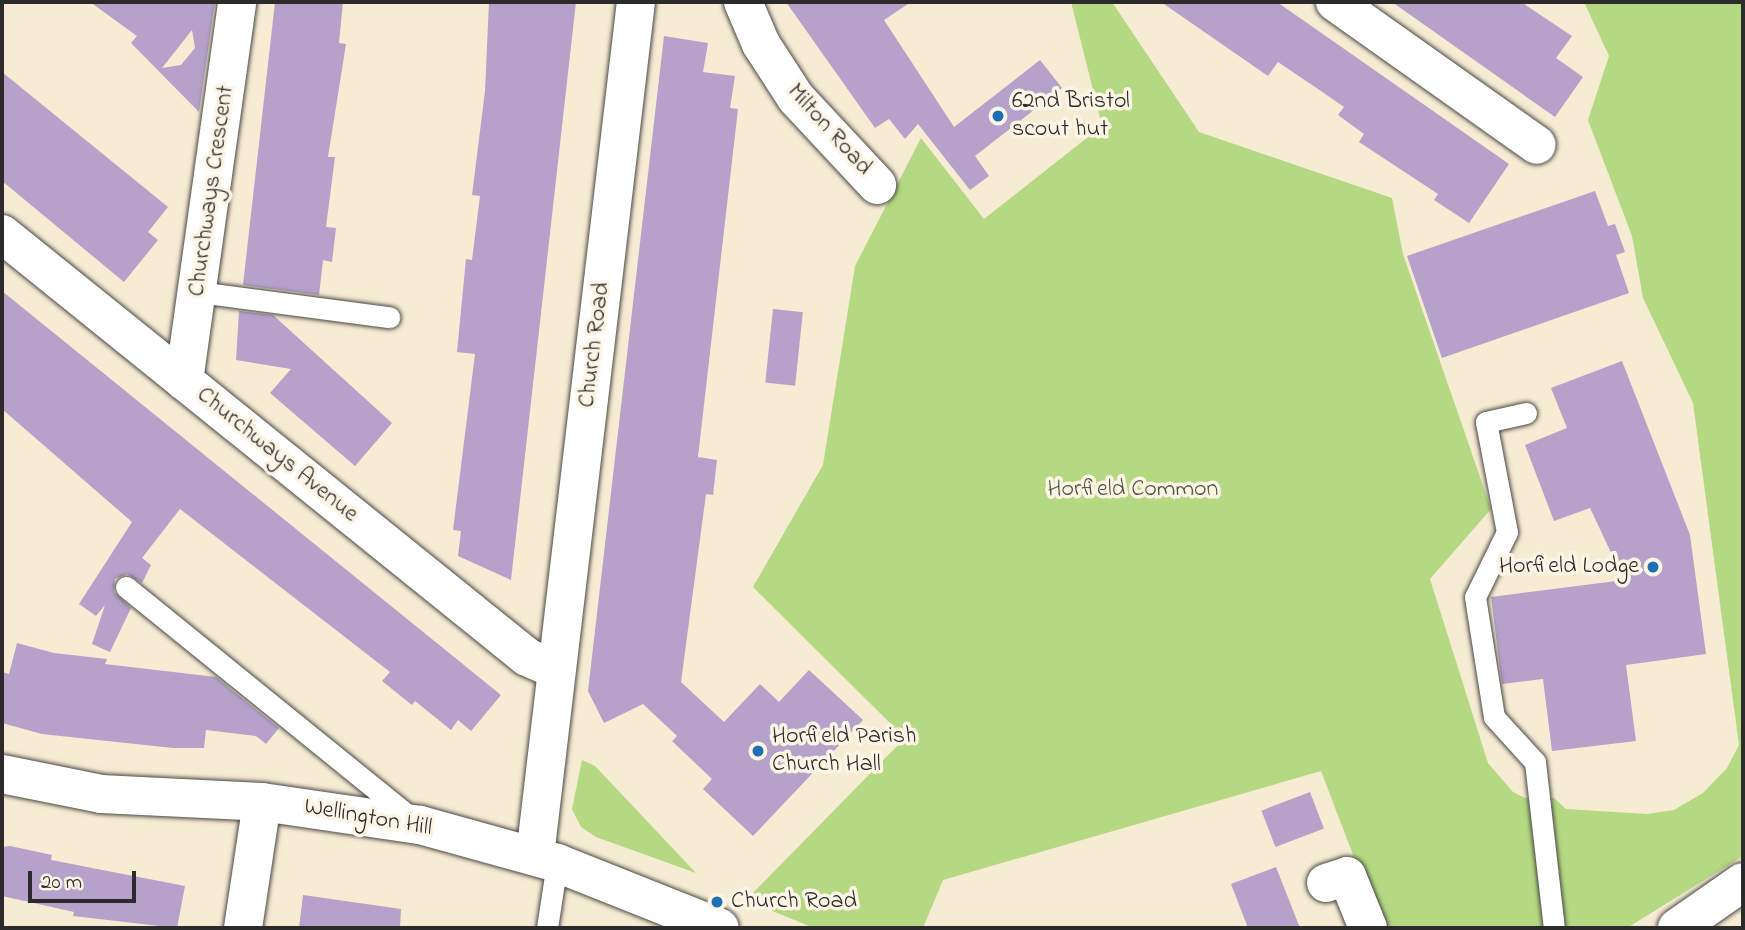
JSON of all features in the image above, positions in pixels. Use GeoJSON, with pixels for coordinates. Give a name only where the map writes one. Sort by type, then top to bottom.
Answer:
{"type":"FeatureCollection","features":[{"type":"Feature","properties":{"kind":"street","name":"Churchways Crescent"},"geometry":{"type":"LineString","coordinates":[[184,381],[237,2]]}},
{"type":"Feature","properties":{"kind":"street","name":"Church Road"},"geometry":{"type":"LineString","coordinates":[[546,859],[556,670],[636,2]]}},
{"type":"Feature","properties":{"kind":"street","name":"Milton Road"},"geometry":{"type":"LineString","coordinates":[[743,2],[761,44],[796,98],[877,184]]}},
{"type":"Feature","properties":{"kind":"street"},"geometry":{"type":"LineString","coordinates":[[1335,2],[1537,145]]}},
{"type":"Feature","properties":{"kind":"street","name":"Churchways Avenue"},"geometry":{"type":"LineString","coordinates":[[2,234],[527,657],[556,670]]}},
{"type":"Feature","properties":{"kind":"street","name":"Wellington Hill"},"geometry":{"type":"LineString","coordinates":[[2,774],[102,794],[262,802],[420,825],[546,859],[720,928]]}},
{"type":"Feature","properties":{"kind":"street"},"geometry":{"type":"LineString","coordinates":[[243,928],[262,802]]}},
{"type":"Feature","properties":{"kind":"street"},"geometry":{"type":"LineString","coordinates":[[1326,883],[1347,876],[1368,928]]}},
{"type":"Feature","properties":{"kind":"street"},"geometry":{"type":"LineString","coordinates":[[1677,928],[1743,882]]}},
{"type":"Feature","properties":{"kind":"lane"},"geometry":{"type":"LineString","coordinates":[[198,292],[389,317]]}},
{"type":"Feature","properties":{"kind":"lane"},"geometry":{"type":"LineString","coordinates":[[1526,413],[1486,422],[1507,532],[1475,597],[1494,717],[1535,762],[1554,928]]}},
{"type":"Feature","properties":{"kind":"lane"},"geometry":{"type":"LineString","coordinates":[[126,587],[420,825]]}},
{"type":"Feature","properties":{"kind":"lane"},"geometry":{"type":"LineString","coordinates":[[546,859],[547,928]]}},
{"type":"Feature","properties":{"kind":"green space","name":"Horfield Common"},"geometry":{"type":"Polygon","coordinates":[[[1071,2],[1112,2],[1199,132],[1392,198],[1403,254],[1491,509],[1430,579],[1488,763],[1513,792],[1525,798],[1554,798],[1566,809],[1647,814],[1674,810],[1703,793],[1727,768],[1739,745],[1693,403],[1643,298],[1632,236],[1588,120],[1609,56],[1584,2],[1743,2],[1743,856],[1627,928],[1381,928],[1321,771],[943,880],[923,928],[814,928],[758,905],[752,894],[905,738],[753,587],[823,465],[855,266],[921,138],[984,219],[1102,126],[1071,2]]]}},
{"type":"Feature","properties":{"kind":"green space"},"geometry":{"type":"Polygon","coordinates":[[[582,760],[595,766],[696,873],[596,837],[581,827],[572,809],[582,760]]]}},
{"type":"Feature","properties":{"kind":"building"},"geometry":{"type":"Polygon","coordinates":[[[90,2],[215,2],[199,112],[131,43],[137,36],[90,2]],[[192,30],[162,68],[181,65],[195,48],[192,30]]]}},
{"type":"Feature","properties":{"kind":"building"},"geometry":{"type":"Polygon","coordinates":[[[275,2],[343,2],[339,43],[346,44],[328,157],[335,157],[326,227],[336,228],[332,262],[323,260],[319,295],[243,285],[275,2]]]}},
{"type":"Feature","properties":{"kind":"building"},"geometry":{"type":"Polygon","coordinates":[[[489,2],[576,2],[511,580],[458,556],[461,531],[453,530],[475,354],[457,352],[466,259],[472,260],[480,196],[472,195],[485,91],[489,2]]]}},
{"type":"Feature","properties":{"kind":"building"},"geometry":{"type":"Polygon","coordinates":[[[786,2],[911,2],[884,20],[954,127],[1040,60],[1062,88],[975,156],[989,176],[970,190],[918,124],[905,139],[889,119],[875,128],[786,2]]]}},
{"type":"Feature","properties":{"kind":"building"},"geometry":{"type":"Polygon","coordinates":[[[1161,2],[1277,2],[1509,164],[1469,223],[1434,200],[1438,194],[1359,142],[1364,134],[1338,115],[1344,107],[1278,62],[1268,76],[1161,2]]]}},
{"type":"Feature","properties":{"kind":"building"},"geometry":{"type":"Polygon","coordinates":[[[1392,2],[1521,2],[1572,36],[1556,58],[1583,77],[1555,117],[1392,2]]]}},
{"type":"Feature","properties":{"kind":"building"},"geometry":{"type":"Polygon","coordinates":[[[664,36],[708,43],[703,72],[735,76],[730,108],[738,109],[698,457],[717,460],[713,495],[706,494],[681,682],[724,722],[760,684],[779,702],[809,670],[863,720],[753,836],[703,789],[712,779],[672,741],[677,736],[643,704],[604,723],[588,691],[664,36]]]}},
{"type":"Feature","properties":{"kind":"building"},"geometry":{"type":"Polygon","coordinates":[[[2,72],[168,207],[148,232],[158,240],[124,282],[2,181],[2,72]]]}},
{"type":"Feature","properties":{"kind":"building"},"geometry":{"type":"Polygon","coordinates":[[[1595,191],[1608,226],[1615,224],[1625,252],[1616,255],[1629,293],[1442,358],[1407,256],[1595,191]]]}},
{"type":"Feature","properties":{"kind":"building"},"geometry":{"type":"Polygon","coordinates":[[[2,291],[501,695],[471,731],[458,720],[451,730],[415,701],[412,705],[382,681],[390,672],[180,509],[142,558],[151,565],[142,583],[127,574],[115,579],[114,592],[131,608],[110,652],[92,644],[105,605],[96,616],[79,604],[132,522],[2,409],[2,291]]]}},
{"type":"Feature","properties":{"kind":"building"},"geometry":{"type":"Polygon","coordinates":[[[773,309],[803,312],[795,386],[765,383],[773,309]]]}},
{"type":"Feature","properties":{"kind":"building"},"geometry":{"type":"Polygon","coordinates":[[[239,311],[273,315],[392,423],[355,466],[270,393],[291,369],[236,360],[239,311]]]}},
{"type":"Feature","properties":{"kind":"building","name":"Horfield Lodge"},"geometry":{"type":"Polygon","coordinates":[[[1622,361],[1690,535],[1706,654],[1626,665],[1636,741],[1552,751],[1543,679],[1502,684],[1491,597],[1624,580],[1590,508],[1554,521],[1525,445],[1567,428],[1551,388],[1622,361]]]}},
{"type":"Feature","properties":{"kind":"building"},"geometry":{"type":"Polygon","coordinates":[[[17,643],[54,653],[107,659],[105,664],[216,677],[279,728],[266,744],[256,736],[206,730],[204,748],[173,748],[42,734],[2,723],[2,672],[9,674],[17,643]]]}},
{"type":"Feature","properties":{"kind":"building"},"geometry":{"type":"Polygon","coordinates":[[[1310,792],[1324,828],[1275,847],[1261,811],[1310,792]]]}},
{"type":"Feature","properties":{"kind":"building"},"geometry":{"type":"Polygon","coordinates":[[[10,846],[52,855],[51,860],[185,886],[177,928],[73,916],[74,912],[2,896],[2,847],[10,846]]]}},
{"type":"Feature","properties":{"kind":"building"},"geometry":{"type":"Polygon","coordinates":[[[1276,867],[1300,928],[1248,928],[1231,884],[1276,867]]]}},
{"type":"Feature","properties":{"kind":"building"},"geometry":{"type":"Polygon","coordinates":[[[303,895],[401,909],[400,928],[299,928],[303,895]]]}},
{"type":"Feature","properties":{"kind":"place","name":"62nd Bristol scout hut"},"geometry":{"type":"Point","coordinates":[998,116]}},
{"type":"Feature","properties":{"kind":"place","name":"Horfield Lodge"},"geometry":{"type":"Point","coordinates":[1653,567]}},
{"type":"Feature","properties":{"kind":"place","name":"Horfield Parish Church Hall"},"geometry":{"type":"Point","coordinates":[758,751]}},
{"type":"Feature","properties":{"kind":"place","name":"Church Road"},"geometry":{"type":"Point","coordinates":[717,902]}}]}
